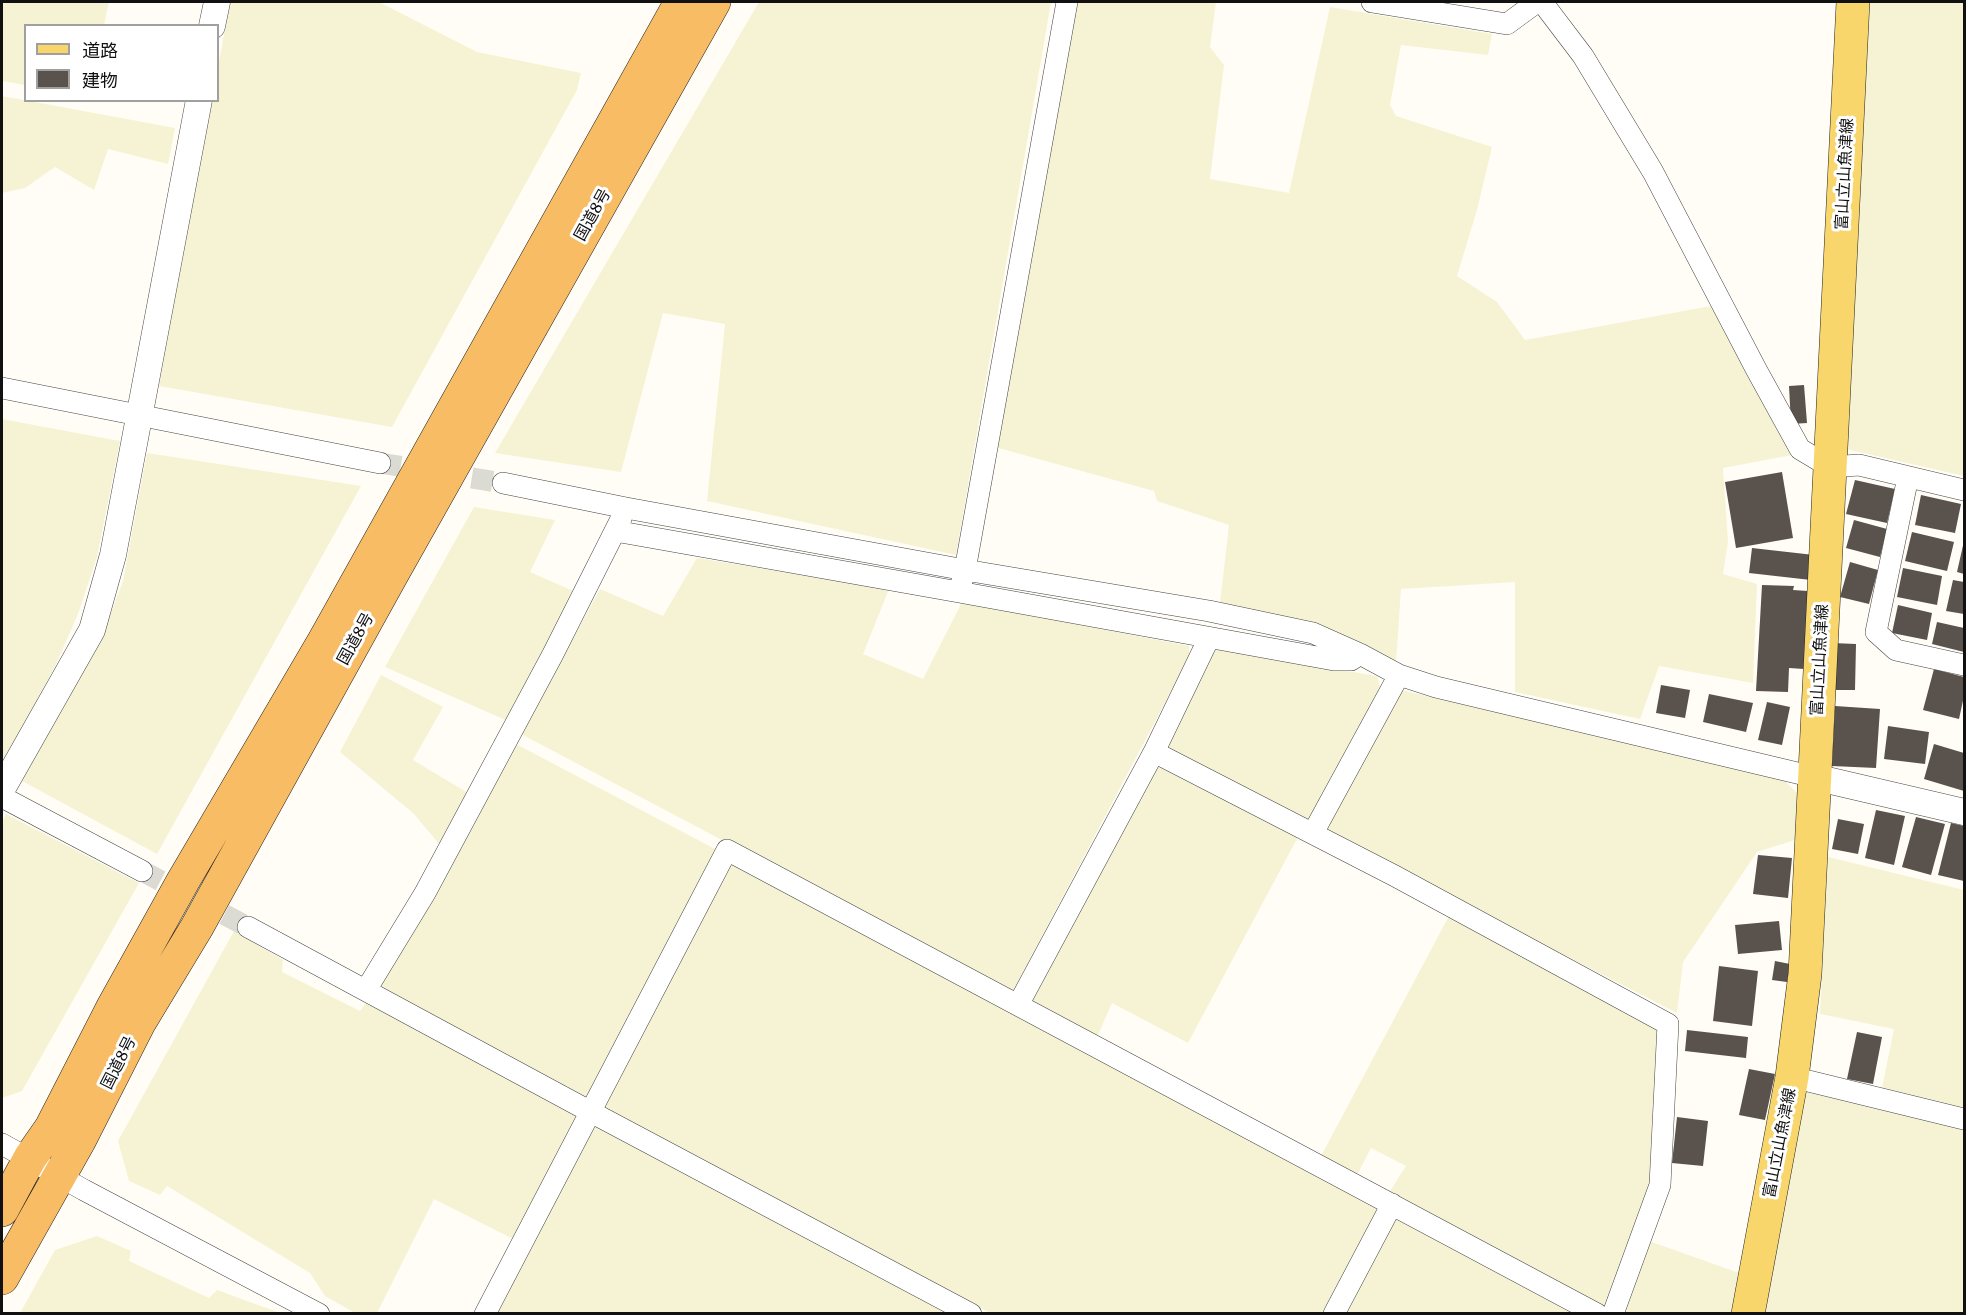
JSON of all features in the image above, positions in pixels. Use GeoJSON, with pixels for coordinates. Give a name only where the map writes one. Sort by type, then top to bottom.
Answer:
{"type":"FeatureCollection","features":[{"type":"Feature","properties":{"kind":"highway","name":"国道8号"},"geometry":{"type":"LineString","coordinates":[[2,1210],[30,1158],[51,1128],[113,1007],[183,882],[324,640],[681,2]]}},
{"type":"Feature","properties":{"kind":"highway","name":"国道8号"},"geometry":{"type":"LineString","coordinates":[[2,1278],[79,1141],[139,1023],[197,927],[391,576],[714,2]]}},
{"type":"Feature","properties":{"kind":"main road","name":"富山立山魚津線"},"geometry":{"type":"LineString","coordinates":[[1748,1314],[1792,1077],[1805,974],[1853,2]]}},
{"type":"Feature","properties":{"kind":"street"},"geometry":{"type":"LineString","coordinates":[[213,24],[217,2]]}},
{"type":"Feature","properties":{"kind":"street"},"geometry":{"type":"LineString","coordinates":[[959,592],[965,570],[1067,2]]}},
{"type":"Feature","properties":{"kind":"street"},"geometry":{"type":"LineString","coordinates":[[1372,2],[1507,24],[1537,2]]}},
{"type":"Feature","properties":{"kind":"street"},"geometry":{"type":"LineString","coordinates":[[1542,2],[1583,56],[1653,172],[1800,449],[1830,467],[1859,465],[1965,490]]}},
{"type":"Feature","properties":{"kind":"street"},"geometry":{"type":"LineString","coordinates":[[2,789],[92,630],[113,555],[199,102]]}},
{"type":"Feature","properties":{"kind":"street"},"geometry":{"type":"LineString","coordinates":[[2,388],[380,463]]}},
{"type":"Feature","properties":{"kind":"street"},"geometry":{"type":"LineString","coordinates":[[1908,477],[1876,632],[1896,650],[1965,665]]}},
{"type":"Feature","properties":{"kind":"street"},"geometry":{"type":"LineString","coordinates":[[503,483],[626,508],[965,570],[1209,611],[1313,633],[1399,675],[1436,687],[1965,812]]}},
{"type":"Feature","properties":{"kind":"street"},"geometry":{"type":"LineString","coordinates":[[366,990],[430,882],[554,654],[626,508]]}},
{"type":"Feature","properties":{"kind":"street"},"geometry":{"type":"LineString","coordinates":[[615,531],[1334,660],[1351,660],[1360,654]]}},
{"type":"Feature","properties":{"kind":"street"},"geometry":{"type":"LineString","coordinates":[[1018,1005],[1154,752],[1209,638]]}},
{"type":"Feature","properties":{"kind":"street"},"geometry":{"type":"LineString","coordinates":[[1313,833],[1399,675]]}},
{"type":"Feature","properties":{"kind":"street"},"geometry":{"type":"LineString","coordinates":[[1154,752],[1313,833],[1668,1024],[1660,1185],[1613,1314]]}},
{"type":"Feature","properties":{"kind":"street"},"geometry":{"type":"LineString","coordinates":[[2,797],[142,871]]}},
{"type":"Feature","properties":{"kind":"street"},"geometry":{"type":"LineString","coordinates":[[485,1314],[727,850],[1598,1314]]}},
{"type":"Feature","properties":{"kind":"street"},"geometry":{"type":"LineString","coordinates":[[248,927],[971,1314]]}},
{"type":"Feature","properties":{"kind":"street"},"geometry":{"type":"LineString","coordinates":[[1792,1077],[1965,1119]]}},
{"type":"Feature","properties":{"kind":"street"},"geometry":{"type":"LineString","coordinates":[[2,1144],[319,1314]]}},
{"type":"Feature","properties":{"kind":"street"},"geometry":{"type":"LineString","coordinates":[[1334,1314],[1392,1204]]}},
{"type":"Feature","properties":{"kind":"shaded area"},"geometry":{"type":"Polygon","coordinates":[[[2,2],[109,2],[104,24],[24,24],[24,85],[2,81],[2,2]]]}},
{"type":"Feature","properties":{"kind":"shaded area"},"geometry":{"type":"Polygon","coordinates":[[[230,2],[379,2],[477,52],[581,73],[577,90],[392,427],[159,386],[211,102],[219,102],[219,62],[230,2]]]}},
{"type":"Feature","properties":{"kind":"shaded area"},"geometry":{"type":"Polygon","coordinates":[[[759,2],[1051,2],[956,555],[707,501],[725,324],[663,313],[621,472],[495,453],[759,2]]]}},
{"type":"Feature","properties":{"kind":"shaded area"},"geometry":{"type":"Polygon","coordinates":[[[1077,2],[1216,2],[1210,47],[1224,65],[1210,179],[1289,193],[1330,7],[1492,34],[1488,55],[1401,45],[1390,105],[1396,116],[1492,147],[1477,210],[1457,276],[1497,302],[1525,340],[1711,306],[1792,455],[1723,468],[1728,542],[1723,574],[1757,584],[1753,683],[1659,666],[1640,719],[1515,692],[1515,582],[1401,589],[1396,663],[1220,603],[1229,525],[1157,501],[1154,491],[995,447],[1077,2]]]}},
{"type":"Feature","properties":{"kind":"shaded area"},"geometry":{"type":"Polygon","coordinates":[[[1867,2],[1964,2],[1964,476],[1846,449],[1867,2]]]}},
{"type":"Feature","properties":{"kind":"shaded area"},"geometry":{"type":"Polygon","coordinates":[[[2,96],[24,100],[24,102],[175,128],[168,164],[108,149],[94,190],[55,167],[25,188],[2,193],[2,96]]]}},
{"type":"Feature","properties":{"kind":"shaded area"},"geometry":{"type":"Polygon","coordinates":[[[2,419],[120,441],[97,557],[78,614],[57,662],[2,766],[2,419]]]}},
{"type":"Feature","properties":{"kind":"shaded area"},"geometry":{"type":"Polygon","coordinates":[[[147,453],[361,486],[157,854],[22,781],[104,631],[123,581],[147,453]]]}},
{"type":"Feature","properties":{"kind":"shaded area"},"geometry":{"type":"Polygon","coordinates":[[[474,507],[555,520],[530,572],[578,593],[510,722],[385,667],[474,507]]]}},
{"type":"Feature","properties":{"kind":"shaded area"},"geometry":{"type":"Polygon","coordinates":[[[697,558],[889,589],[863,654],[923,679],[962,602],[1189,646],[1189,657],[1012,993],[521,734],[600,589],[663,616],[697,558]]]}},
{"type":"Feature","properties":{"kind":"shaded area"},"geometry":{"type":"Polygon","coordinates":[[[1210,648],[1377,676],[1381,690],[1307,822],[1164,746],[1210,648]]]}},
{"type":"Feature","properties":{"kind":"shaded area"},"geometry":{"type":"Polygon","coordinates":[[[381,675],[443,707],[413,760],[468,793],[440,845],[414,814],[340,752],[381,675]]]}},
{"type":"Feature","properties":{"kind":"shaded area"},"geometry":{"type":"Polygon","coordinates":[[[1401,690],[1785,781],[1801,797],[1798,839],[1757,852],[1683,962],[1677,1013],[1325,832],[1401,690]]]}},
{"type":"Feature","properties":{"kind":"shaded area"},"geometry":{"type":"Polygon","coordinates":[[[516,744],[717,850],[587,1101],[376,987],[516,744]]]}},
{"type":"Feature","properties":{"kind":"shaded area"},"geometry":{"type":"Polygon","coordinates":[[[1157,761],[1299,835],[1188,1043],[1112,1003],[1096,1040],[1026,1002],[1157,761]]]}},
{"type":"Feature","properties":{"kind":"shaded area"},"geometry":{"type":"Polygon","coordinates":[[[6,814],[139,883],[22,1091],[2,1098],[2,822],[6,814]]]}},
{"type":"Feature","properties":{"kind":"shaded area"},"geometry":{"type":"Polygon","coordinates":[[[1828,857],[1964,890],[1964,1109],[1882,1088],[1894,1029],[1820,1014],[1828,857]]]}},
{"type":"Feature","properties":{"kind":"shaded area"},"geometry":{"type":"Polygon","coordinates":[[[730,863],[1382,1206],[1326,1313],[990,1313],[601,1108],[730,863]]]}},
{"type":"Feature","properties":{"kind":"shaded area"},"geometry":{"type":"Polygon","coordinates":[[[1449,916],[1660,1027],[1653,1186],[1607,1310],[1390,1191],[1406,1166],[1371,1148],[1357,1175],[1321,1156],[1449,916]]]}},
{"type":"Feature","properties":{"kind":"shaded area"},"geometry":{"type":"Polygon","coordinates":[[[234,931],[283,960],[282,972],[360,1011],[368,1000],[578,1116],[513,1239],[434,1199],[377,1313],[355,1313],[325,1296],[310,1273],[167,1186],[160,1195],[129,1181],[118,1141],[234,931]]]}},
{"type":"Feature","properties":{"kind":"shaded area"},"geometry":{"type":"Polygon","coordinates":[[[1802,1091],[1964,1128],[1964,1313],[1762,1314],[1802,1091]]]}},
{"type":"Feature","properties":{"kind":"shaded area"},"geometry":{"type":"Polygon","coordinates":[[[596,1124],[953,1314],[496,1314],[596,1124]]]}},
{"type":"Feature","properties":{"kind":"shaded area"},"geometry":{"type":"Polygon","coordinates":[[[1396,1214],[1586,1314],[1343,1314],[1396,1214]]]}},
{"type":"Feature","properties":{"kind":"shaded area"},"geometry":{"type":"Polygon","coordinates":[[[97,1236],[131,1251],[129,1261],[209,1298],[217,1290],[280,1313],[20,1313],[55,1250],[97,1236]]]}},
{"type":"Feature","properties":{"kind":"shaded area"},"geometry":{"type":"Polygon","coordinates":[[[1649,1241],[1742,1274],[1735,1313],[1621,1314],[1649,1241]]]}},
{"type":"Feature","properties":{"kind":"building"},"geometry":{"type":"Polygon","coordinates":[[[1804,385],[1807,423],[1791,424],[1789,386],[1804,385]]]}},
{"type":"Feature","properties":{"kind":"building"},"geometry":{"type":"Polygon","coordinates":[[[1782,472],[1793,538],[1736,548],[1725,482],[1782,472]]]}},
{"type":"Feature","properties":{"kind":"building"},"geometry":{"type":"Polygon","coordinates":[[[1855,480],[1895,489],[1887,523],[1846,514],[1855,480]]]}},
{"type":"Feature","properties":{"kind":"building"},"geometry":{"type":"Polygon","coordinates":[[[1921,495],[1961,504],[1955,533],[1915,525],[1921,495]]]}},
{"type":"Feature","properties":{"kind":"building"},"geometry":{"type":"Polygon","coordinates":[[[1854,520],[1887,529],[1880,557],[1846,548],[1854,520]]]}},
{"type":"Feature","properties":{"kind":"building"},"geometry":{"type":"Polygon","coordinates":[[[1912,532],[1954,542],[1947,571],[1905,561],[1912,532]]]}},
{"type":"Feature","properties":{"kind":"building"},"geometry":{"type":"Polygon","coordinates":[[[1964,541],[1964,574],[1957,572],[1964,541]]]}},
{"type":"Feature","properties":{"kind":"building"},"geometry":{"type":"Polygon","coordinates":[[[1752,548],[1814,555],[1811,580],[1749,573],[1752,548]]]}},
{"type":"Feature","properties":{"kind":"building"},"geometry":{"type":"Polygon","coordinates":[[[1850,562],[1878,570],[1869,604],[1840,597],[1850,562]]]}},
{"type":"Feature","properties":{"kind":"building"},"geometry":{"type":"Polygon","coordinates":[[[1903,568],[1942,576],[1937,605],[1897,597],[1903,568]]]}},
{"type":"Feature","properties":{"kind":"building"},"geometry":{"type":"Polygon","coordinates":[[[1953,580],[1964,582],[1964,614],[1946,611],[1953,580]]]}},
{"type":"Feature","properties":{"kind":"building"},"geometry":{"type":"Polygon","coordinates":[[[1762,585],[1794,586],[1793,590],[1808,591],[1804,669],[1789,668],[1788,692],[1756,691],[1762,585]]]}},
{"type":"Feature","properties":{"kind":"building"},"geometry":{"type":"Polygon","coordinates":[[[1898,605],[1932,613],[1927,640],[1892,633],[1898,605]]]}},
{"type":"Feature","properties":{"kind":"building"},"geometry":{"type":"Polygon","coordinates":[[[1937,622],[1964,628],[1964,652],[1932,644],[1937,622]]]}},
{"type":"Feature","properties":{"kind":"building"},"geometry":{"type":"Polygon","coordinates":[[[1832,643],[1856,644],[1855,690],[1832,690],[1832,643]]]}},
{"type":"Feature","properties":{"kind":"building"},"geometry":{"type":"Polygon","coordinates":[[[1934,669],[1964,677],[1964,696],[1959,719],[1923,710],[1934,669]]]}},
{"type":"Feature","properties":{"kind":"building"},"geometry":{"type":"Polygon","coordinates":[[[1661,685],[1690,690],[1685,718],[1656,713],[1661,685]]]}},
{"type":"Feature","properties":{"kind":"building"},"geometry":{"type":"Polygon","coordinates":[[[1709,694],[1753,703],[1746,732],[1703,722],[1709,694]]]}},
{"type":"Feature","properties":{"kind":"building"},"geometry":{"type":"Polygon","coordinates":[[[1767,702],[1790,707],[1782,745],[1758,740],[1767,702]]]}},
{"type":"Feature","properties":{"kind":"building"},"geometry":{"type":"Polygon","coordinates":[[[1835,706],[1880,709],[1876,768],[1832,766],[1835,706]]]}},
{"type":"Feature","properties":{"kind":"building"},"geometry":{"type":"Polygon","coordinates":[[[1888,726],[1929,732],[1925,764],[1884,759],[1888,726]]]}},
{"type":"Feature","properties":{"kind":"building"},"geometry":{"type":"Polygon","coordinates":[[[1934,744],[1964,753],[1964,791],[1924,779],[1934,744]]]}},
{"type":"Feature","properties":{"kind":"building"},"geometry":{"type":"Polygon","coordinates":[[[1876,810],[1905,816],[1894,865],[1865,858],[1876,810]]]}},
{"type":"Feature","properties":{"kind":"building"},"geometry":{"type":"Polygon","coordinates":[[[1916,817],[1945,824],[1931,875],[1902,867],[1916,817]]]}},
{"type":"Feature","properties":{"kind":"building"},"geometry":{"type":"Polygon","coordinates":[[[1838,819],[1864,824],[1858,854],[1832,849],[1838,819]]]}},
{"type":"Feature","properties":{"kind":"building"},"geometry":{"type":"Polygon","coordinates":[[[1951,823],[1964,826],[1964,881],[1938,875],[1951,823]]]}},
{"type":"Feature","properties":{"kind":"building"},"geometry":{"type":"Polygon","coordinates":[[[1758,855],[1792,858],[1788,898],[1753,894],[1758,855]]]}},
{"type":"Feature","properties":{"kind":"building"},"geometry":{"type":"Polygon","coordinates":[[[1779,921],[1782,950],[1738,954],[1735,925],[1779,921]]]}},
{"type":"Feature","properties":{"kind":"building"},"geometry":{"type":"Polygon","coordinates":[[[1775,961],[1790,964],[1787,982],[1772,980],[1775,961]]]}},
{"type":"Feature","properties":{"kind":"building"},"geometry":{"type":"Polygon","coordinates":[[[1719,966],[1758,971],[1752,1026],[1713,1021],[1719,966]]]}},
{"type":"Feature","properties":{"kind":"building"},"geometry":{"type":"Polygon","coordinates":[[[1687,1030],[1748,1037],[1746,1058],[1685,1051],[1687,1030]]]}},
{"type":"Feature","properties":{"kind":"building"},"geometry":{"type":"Polygon","coordinates":[[[1857,1032],[1882,1037],[1873,1084],[1847,1079],[1857,1032]]]}},
{"type":"Feature","properties":{"kind":"building"},"geometry":{"type":"Polygon","coordinates":[[[1749,1069],[1775,1074],[1765,1120],[1739,1115],[1749,1069]]]}},
{"type":"Feature","properties":{"kind":"building"},"geometry":{"type":"Polygon","coordinates":[[[1677,1117],[1708,1121],[1703,1166],[1672,1163],[1677,1117]]]}},
{"type":"Feature","properties":{"kind":"tunnel"},"geometry":{"type":"LineString","coordinates":[[380,463],[503,483]]}},
{"type":"Feature","properties":{"kind":"tunnel"},"geometry":{"type":"LineString","coordinates":[[142,871],[248,927]]}}]}
